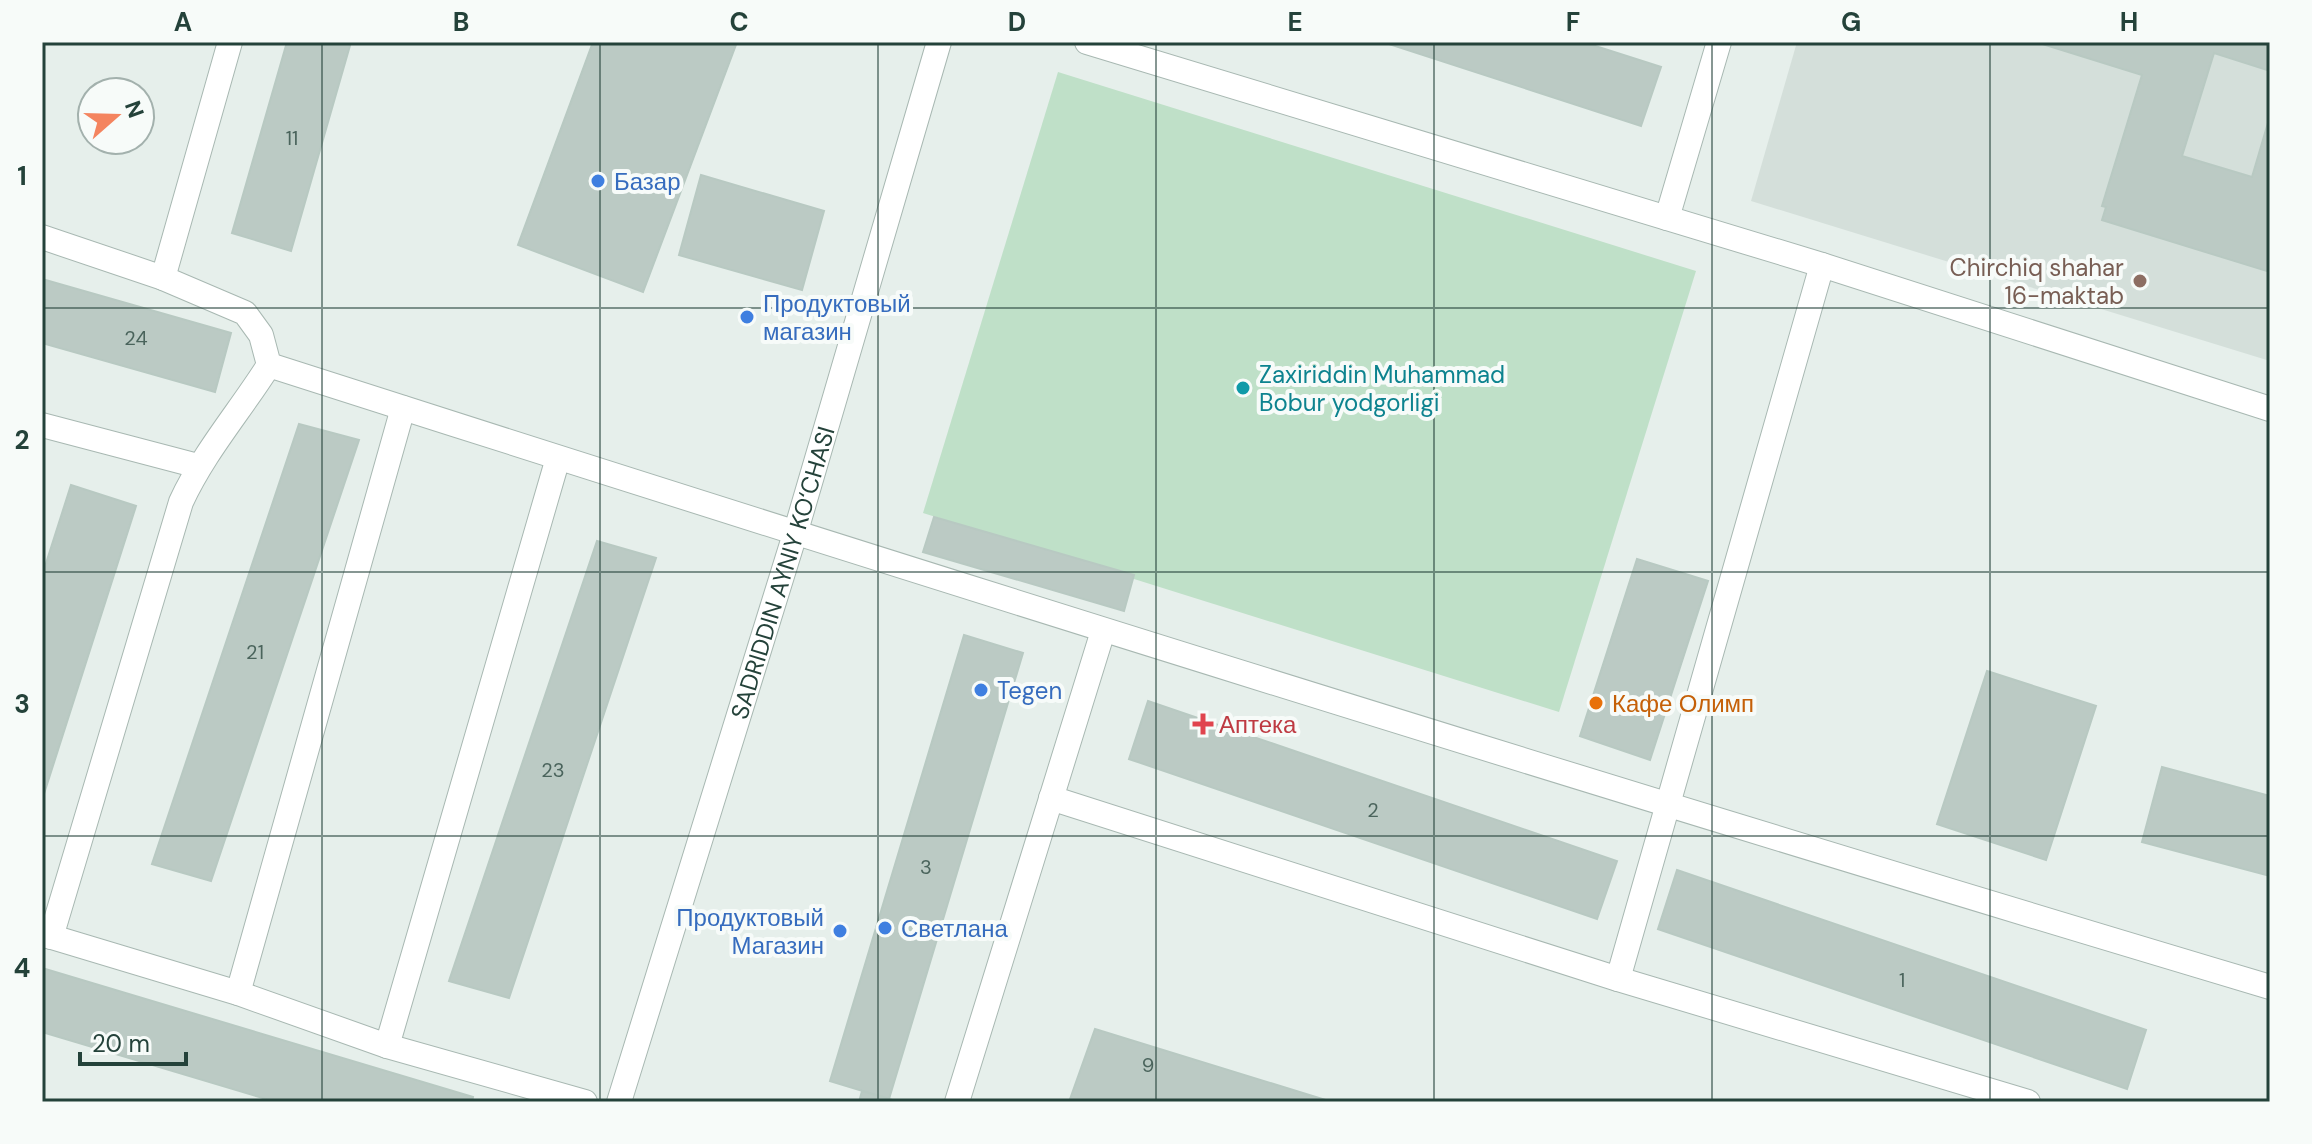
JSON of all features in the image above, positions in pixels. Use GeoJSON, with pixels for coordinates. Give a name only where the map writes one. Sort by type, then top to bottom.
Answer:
{"type":"FeatureCollection","features":[{"type":"Feature","properties":{"kind":"street"},"geometry":{"type":"LineString","coordinates":[[163,278],[230,42]]}},
{"type":"Feature","properties":{"kind":"street","name":"SADRIDDIN AYNIY KO‘CHASI"},"geometry":{"type":"LineString","coordinates":[[619,1102],[795,534],[939,42]]}},
{"type":"Feature","properties":{"kind":"street"},"geometry":{"type":"LineString","coordinates":[[1087,42],[1822,265],[2270,409]]}},
{"type":"Feature","properties":{"kind":"street"},"geometry":{"type":"LineString","coordinates":[[1667,218],[1719,42]]}},
{"type":"Feature","properties":{"kind":"street"},"geometry":{"type":"LineString","coordinates":[[42,237],[163,278],[245,313],[261,335],[269,365],[236,417],[198,466],[181,502],[47,935],[238,993],[387,1046],[585,1102]]}},
{"type":"Feature","properties":{"kind":"street"},"geometry":{"type":"LineString","coordinates":[[1618,979],[1822,265]]}},
{"type":"Feature","properties":{"kind":"street"},"geometry":{"type":"LineString","coordinates":[[269,365],[795,534],[1666,807],[2270,987]]}},
{"type":"Feature","properties":{"kind":"street"},"geometry":{"type":"LineString","coordinates":[[238,993],[403,408]]}},
{"type":"Feature","properties":{"kind":"street"},"geometry":{"type":"LineString","coordinates":[[42,425],[198,466]]}},
{"type":"Feature","properties":{"kind":"street"},"geometry":{"type":"LineString","coordinates":[[387,1046],[558,458]]}},
{"type":"Feature","properties":{"kind":"street"},"geometry":{"type":"LineString","coordinates":[[958,1102],[1103,631]]}},
{"type":"Feature","properties":{"kind":"street"},"geometry":{"type":"LineString","coordinates":[[1051,798],[1618,979],[2028,1102]]}},
{"type":"Feature","properties":{"kind":"shaded area","name":"Chirchiq shahar 16-maktab"},"geometry":{"type":"Polygon","coordinates":[[[1797,42],[2270,42],[2270,361],[1751,201],[1797,42]]]}},
{"type":"Feature","properties":{"kind":"green space"},"geometry":{"type":"Polygon","coordinates":[[[1058,72],[1696,271],[1559,712],[923,513],[1058,72]]]}},
{"type":"Feature","properties":{"kind":"building"},"geometry":{"type":"Polygon","coordinates":[[[287,42],[351,42],[291,251],[232,233],[287,42]]]}},
{"type":"Feature","properties":{"kind":"building"},"geometry":{"type":"Polygon","coordinates":[[[593,42],[737,42],[643,292],[518,245],[593,42]]]}},
{"type":"Feature","properties":{"kind":"building"},"geometry":{"type":"Polygon","coordinates":[[[1383,42],[1583,42],[1661,67],[1641,126],[1383,42]]]}},
{"type":"Feature","properties":{"kind":"building"},"geometry":{"type":"Polygon","coordinates":[[[2036,42],[2270,42],[2270,71],[2214,53],[2182,156],[2252,177],[2270,116],[2270,272],[2102,220],[2106,207],[2102,206],[2142,75],[2036,42]]]}},
{"type":"Feature","properties":{"kind":"building"},"geometry":{"type":"Polygon","coordinates":[[[701,175],[824,211],[802,290],[679,255],[701,175]]]}},
{"type":"Feature","properties":{"kind":"building"},"geometry":{"type":"Polygon","coordinates":[[[42,279],[231,333],[215,392],[42,343],[42,279]]]}},
{"type":"Feature","properties":{"kind":"building"},"geometry":{"type":"Polygon","coordinates":[[[299,424],[359,440],[211,881],[152,864],[299,424]]]}},
{"type":"Feature","properties":{"kind":"building"},"geometry":{"type":"Polygon","coordinates":[[[71,485],[136,506],[42,800],[42,576],[71,485]]]}},
{"type":"Feature","properties":{"kind":"building"},"geometry":{"type":"Polygon","coordinates":[[[934,517],[1134,575],[1124,611],[923,552],[934,517]]]}},
{"type":"Feature","properties":{"kind":"building"},"geometry":{"type":"Polygon","coordinates":[[[597,541],[656,558],[509,998],[449,981],[597,541]]]}},
{"type":"Feature","properties":{"kind":"building"},"geometry":{"type":"Polygon","coordinates":[[[1637,559],[1708,581],[1650,760],[1580,736],[1637,559]]]}},
{"type":"Feature","properties":{"kind":"building"},"geometry":{"type":"Polygon","coordinates":[[[964,635],[1023,653],[889,1099],[830,1081],[964,635]]]}},
{"type":"Feature","properties":{"kind":"building"},"geometry":{"type":"Polygon","coordinates":[[[1987,671],[2096,706],[2046,860],[1937,824],[1987,671]]]}},
{"type":"Feature","properties":{"kind":"building"},"geometry":{"type":"Polygon","coordinates":[[[1148,701],[1617,861],[1597,919],[1129,759],[1148,701]]]}},
{"type":"Feature","properties":{"kind":"building"},"geometry":{"type":"Polygon","coordinates":[[[2162,767],[2270,796],[2270,876],[2142,842],[2162,767]]]}},
{"type":"Feature","properties":{"kind":"building"},"geometry":{"type":"Polygon","coordinates":[[[1677,870],[2146,1030],[2127,1089],[1658,929],[1677,870]]]}},
{"type":"Feature","properties":{"kind":"building"},"geometry":{"type":"Polygon","coordinates":[[[42,968],[473,1097],[472,1102],[276,1102],[42,1032],[42,968]]]}},
{"type":"Feature","properties":{"kind":"building"},"geometry":{"type":"Polygon","coordinates":[[[1095,1029],[1332,1102],[1069,1102],[1095,1029]]]}},
{"type":"Feature","properties":{"kind":"building"},"geometry":{"type":"Polygon","coordinates":[[[862,1091],[889,1099],[899,1102],[859,1102],[862,1091]]]}},
{"type":"Feature","properties":{"kind":"place","name":"Базар"},"geometry":{"type":"Point","coordinates":[598,181]}},
{"type":"Feature","properties":{"kind":"place","name":"Chirchiq shahar 16-maktab"},"geometry":{"type":"Point","coordinates":[2140,281]}},
{"type":"Feature","properties":{"kind":"place","name":"Продуктовый магазин"},"geometry":{"type":"Point","coordinates":[747,317]}},
{"type":"Feature","properties":{"kind":"place","name":"Zaxiriddin Muhammad Bobur yodgorligi"},"geometry":{"type":"Point","coordinates":[1243,388]}},
{"type":"Feature","properties":{"kind":"place","name":"Tegen"},"geometry":{"type":"Point","coordinates":[981,690]}},
{"type":"Feature","properties":{"kind":"place","name":"Кафе Олимп"},"geometry":{"type":"Point","coordinates":[1596,703]}},
{"type":"Feature","properties":{"kind":"place","name":"Аптека"},"geometry":{"type":"Point","coordinates":[1203,724]}},
{"type":"Feature","properties":{"kind":"place","name":"Светлана"},"geometry":{"type":"Point","coordinates":[885,928]}},
{"type":"Feature","properties":{"kind":"place","name":"Продуктовый Магазин"},"geometry":{"type":"Point","coordinates":[840,931]}}]}
